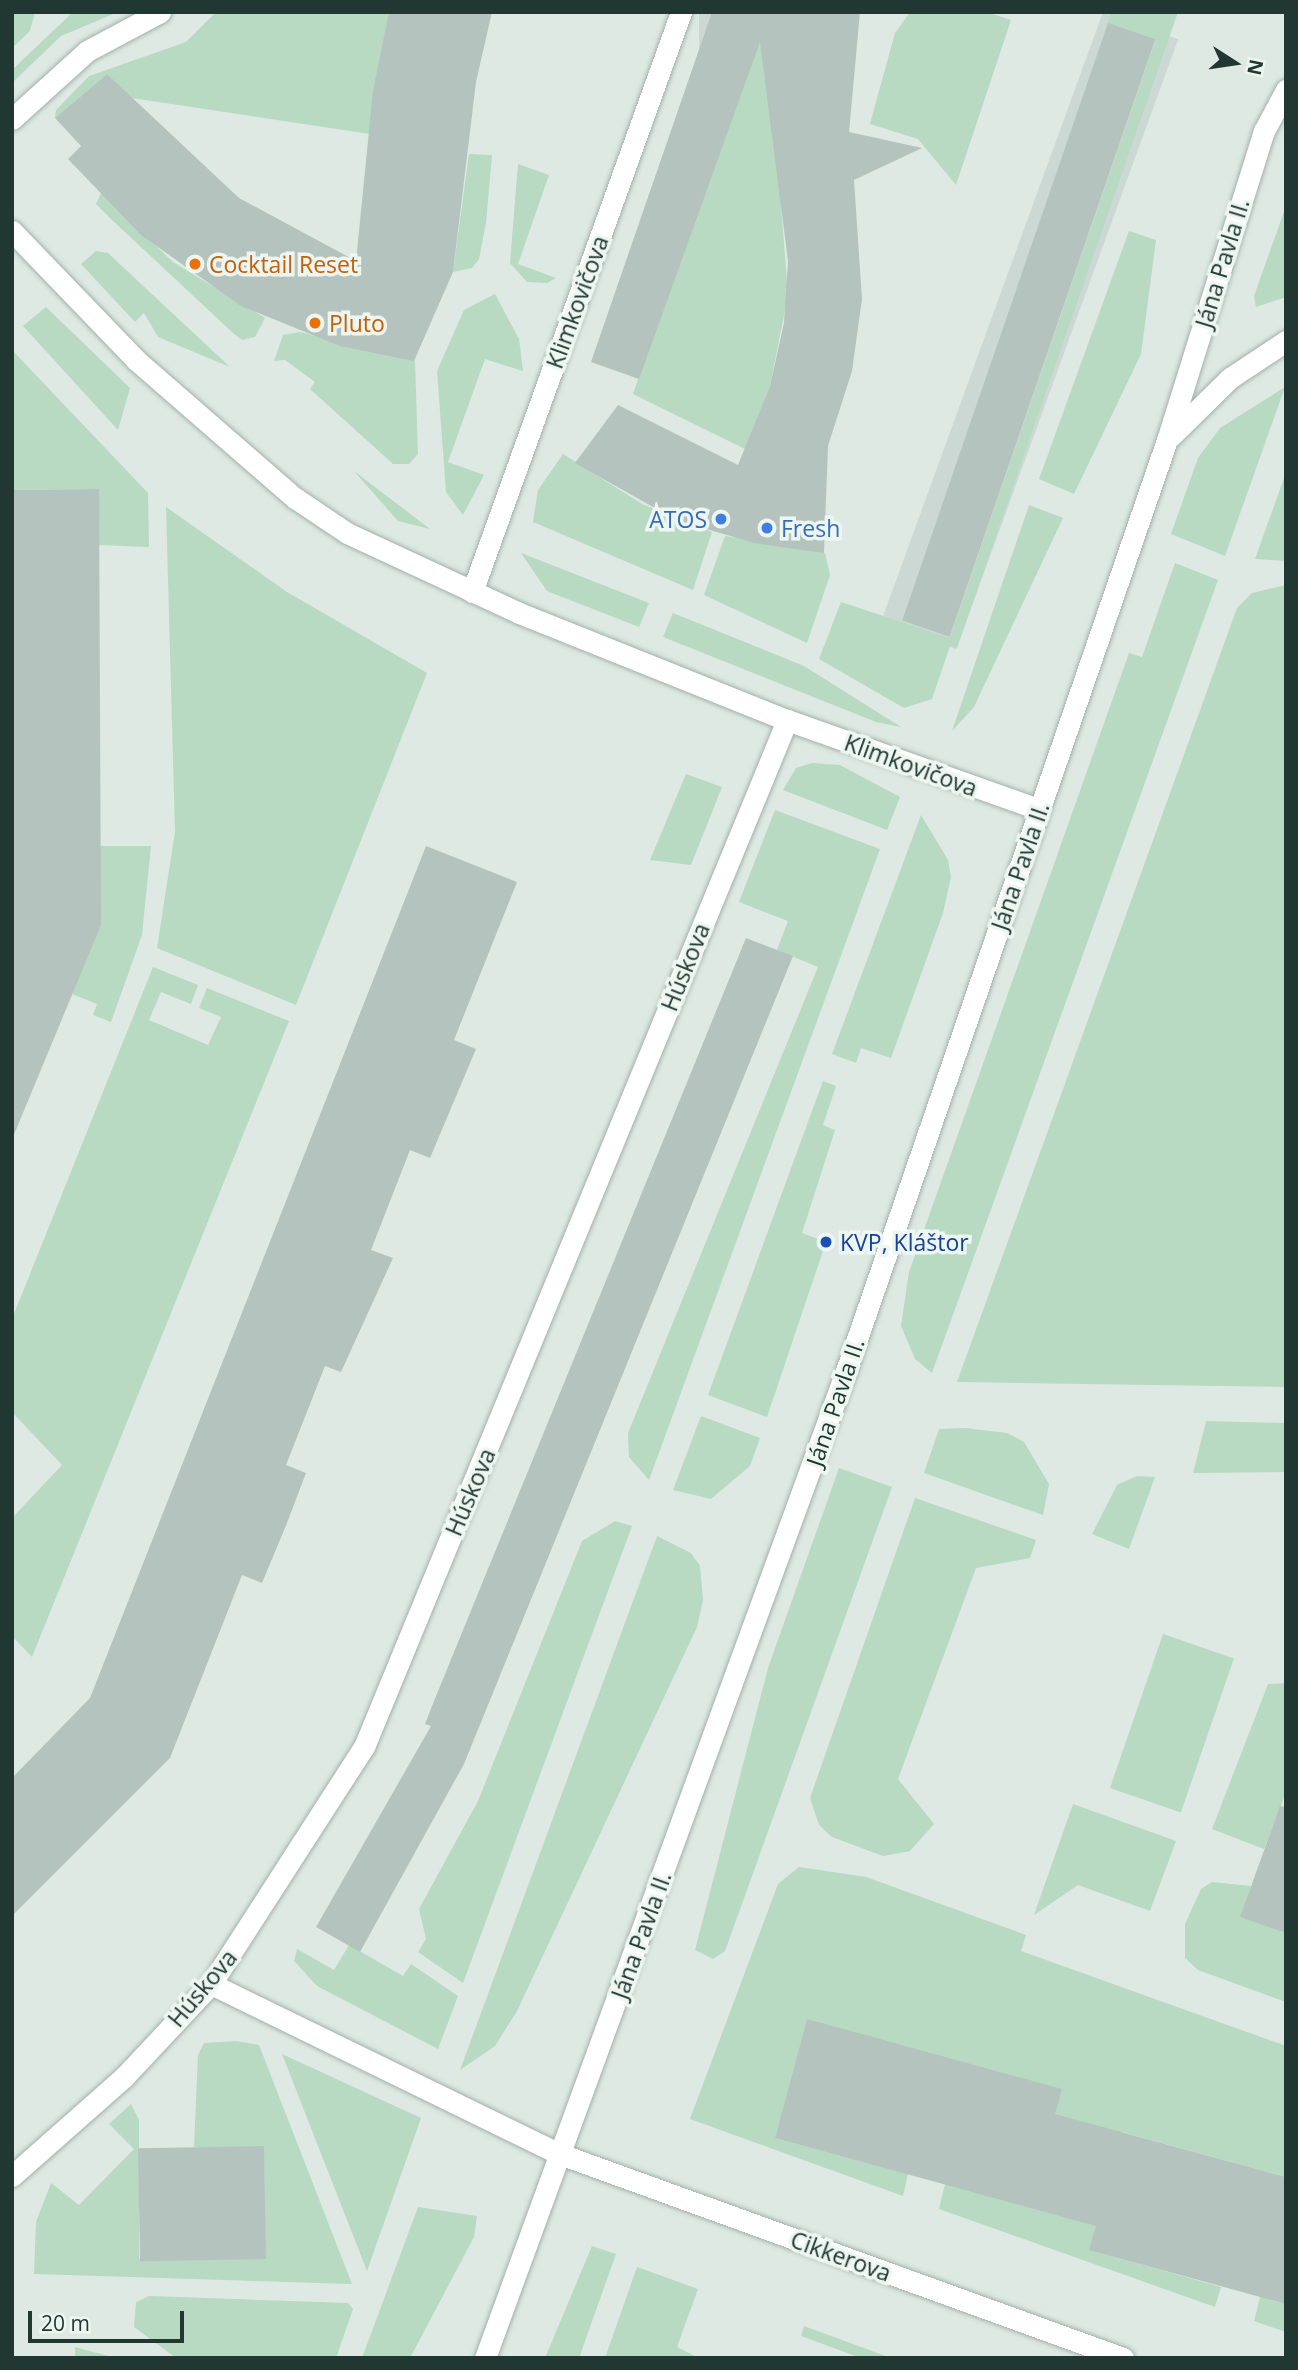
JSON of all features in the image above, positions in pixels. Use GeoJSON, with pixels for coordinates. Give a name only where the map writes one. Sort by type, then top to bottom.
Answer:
{"type":"FeatureCollection","features":[{"type":"Feature","properties":{"kind":"street"},"geometry":{"type":"LineString","coordinates":[[12,119],[87,51],[160,12]]}},
{"type":"Feature","properties":{"kind":"street","name":"Klimkovičova"},"geometry":{"type":"LineString","coordinates":[[472,592],[681,12]]}},
{"type":"Feature","properties":{"kind":"street","name":"Jána Pavla II."},"geometry":{"type":"LineString","coordinates":[[485,2358],[736,1680],[1167,440],[1264,131],[1286,90]]}},
{"type":"Feature","properties":{"kind":"street","name":"Klimkovičova"},"geometry":{"type":"LineString","coordinates":[[12,230],[136,360],[295,498],[347,533],[472,592],[787,720],[1040,809]]}},
{"type":"Feature","properties":{"kind":"street","name":"Jána Pavla II."},"geometry":{"type":"LineString","coordinates":[[1167,440],[1230,378],[1286,341]]}},
{"type":"Feature","properties":{"kind":"street","name":"Húskova"},"geometry":{"type":"LineString","coordinates":[[12,2176],[124,2077],[211,1984],[364,1747],[787,720]]}},
{"type":"Feature","properties":{"kind":"street","name":"Cikkerova"},"geometry":{"type":"LineString","coordinates":[[211,1984],[441,2102],[560,2154],[1123,2358]]}},
{"type":"Feature","properties":{"kind":"shaded area"},"geometry":{"type":"Polygon","coordinates":[[[699,12],[770,12],[770,379],[699,379],[699,12]]]}},
{"type":"Feature","properties":{"kind":"shaded area"},"geometry":{"type":"Polygon","coordinates":[[[1103,12],[1178,39],[956,649],[881,622],[1103,12]]]}},
{"type":"Feature","properties":{"kind":"green space"},"geometry":{"type":"Polygon","coordinates":[[[12,12],[35,12],[30,31],[12,48],[12,12]]]}},
{"type":"Feature","properties":{"kind":"green space"},"geometry":{"type":"Polygon","coordinates":[[[73,12],[118,12],[61,36],[12,83],[12,70],[73,12]]]}},
{"type":"Feature","properties":{"kind":"green space"},"geometry":{"type":"Polygon","coordinates":[[[216,12],[389,12],[370,134],[132,98],[107,74],[55,118],[56,110],[89,76],[186,42],[216,12]]]}},
{"type":"Feature","properties":{"kind":"green space"},"geometry":{"type":"Polygon","coordinates":[[[766,12],[788,295],[770,386],[745,449],[633,394],[766,12]]]}},
{"type":"Feature","properties":{"kind":"green space"},"geometry":{"type":"Polygon","coordinates":[[[910,12],[986,12],[1011,20],[956,185],[918,139],[870,124],[895,33],[910,12]]]}},
{"type":"Feature","properties":{"kind":"green space"},"geometry":{"type":"Polygon","coordinates":[[[1111,12],[1178,12],[957,648],[950,646],[932,699],[904,708],[819,659],[841,602],[950,638],[1156,40],[1108,23],[1111,12]]]}},
{"type":"Feature","properties":{"kind":"green space"},"geometry":{"type":"Polygon","coordinates":[[[469,154],[492,155],[486,223],[479,259],[472,268],[453,272],[469,154]]]}},
{"type":"Feature","properties":{"kind":"green space"},"geometry":{"type":"Polygon","coordinates":[[[518,164],[549,175],[518,264],[556,278],[547,283],[527,282],[510,263],[518,164]]]}},
{"type":"Feature","properties":{"kind":"green space"},"geometry":{"type":"Polygon","coordinates":[[[101,193],[173,262],[265,318],[255,337],[242,340],[233,333],[112,220],[96,204],[101,193]]]}},
{"type":"Feature","properties":{"kind":"green space"},"geometry":{"type":"Polygon","coordinates":[[[1286,206],[1286,297],[1256,307],[1254,296],[1286,206]]]}},
{"type":"Feature","properties":{"kind":"green space"},"geometry":{"type":"Polygon","coordinates":[[[1129,231],[1156,240],[1141,354],[1074,494],[1039,479],[1129,231]]]}},
{"type":"Feature","properties":{"kind":"green space"},"geometry":{"type":"Polygon","coordinates":[[[96,251],[108,253],[230,367],[158,337],[144,313],[135,322],[81,264],[96,251]]]}},
{"type":"Feature","properties":{"kind":"green space"},"geometry":{"type":"Polygon","coordinates":[[[495,294],[519,339],[523,371],[485,359],[448,462],[484,475],[463,515],[446,492],[437,371],[464,310],[495,294]]]}},
{"type":"Feature","properties":{"kind":"green space"},"geometry":{"type":"Polygon","coordinates":[[[46,307],[130,388],[118,430],[23,326],[46,307]]]}},
{"type":"Feature","properties":{"kind":"green space"},"geometry":{"type":"Polygon","coordinates":[[[300,332],[415,361],[418,454],[409,464],[393,464],[310,389],[315,382],[285,360],[274,361],[283,335],[300,332]]]}},
{"type":"Feature","properties":{"kind":"green space"},"geometry":{"type":"Polygon","coordinates":[[[12,350],[148,493],[149,547],[98,545],[98,489],[12,490],[12,350]]]}},
{"type":"Feature","properties":{"kind":"green space"},"geometry":{"type":"Polygon","coordinates":[[[1285,387],[1225,556],[1171,534],[1198,458],[1220,428],[1285,387]]]}},
{"type":"Feature","properties":{"kind":"green space"},"geometry":{"type":"Polygon","coordinates":[[[563,454],[642,504],[712,532],[693,590],[533,522],[538,490],[563,454]]]}},
{"type":"Feature","properties":{"kind":"green space"},"geometry":{"type":"Polygon","coordinates":[[[354,471],[430,529],[398,521],[354,471]]]}},
{"type":"Feature","properties":{"kind":"green space"},"geometry":{"type":"Polygon","coordinates":[[[1286,473],[1286,561],[1255,559],[1284,478],[1286,473]]]}},
{"type":"Feature","properties":{"kind":"green space"},"geometry":{"type":"Polygon","coordinates":[[[1029,505],[1063,518],[974,707],[952,731],[1029,505]]]}},
{"type":"Feature","properties":{"kind":"green space"},"geometry":{"type":"Polygon","coordinates":[[[166,507],[287,592],[427,673],[296,1005],[157,948],[175,832],[166,507]]]}},
{"type":"Feature","properties":{"kind":"green space"},"geometry":{"type":"Polygon","coordinates":[[[725,536],[825,553],[830,575],[807,643],[704,595],[725,536]]]}},
{"type":"Feature","properties":{"kind":"green space"},"geometry":{"type":"Polygon","coordinates":[[[521,553],[649,603],[639,627],[547,591],[521,553]]]}},
{"type":"Feature","properties":{"kind":"green space"},"geometry":{"type":"Polygon","coordinates":[[[1175,563],[1218,580],[932,1373],[915,1359],[901,1326],[909,1272],[1129,653],[1142,657],[1175,563]]]}},
{"type":"Feature","properties":{"kind":"green space"},"geometry":{"type":"Polygon","coordinates":[[[1286,585],[1286,1387],[957,1382],[1237,608],[1252,593],[1286,585]]]}},
{"type":"Feature","properties":{"kind":"green space"},"geometry":{"type":"Polygon","coordinates":[[[673,613],[804,666],[901,727],[876,722],[663,637],[673,613]]]}},
{"type":"Feature","properties":{"kind":"green space"},"geometry":{"type":"Polygon","coordinates":[[[812,763],[840,765],[900,797],[887,830],[783,790],[796,768],[812,763]]]}},
{"type":"Feature","properties":{"kind":"green space"},"geometry":{"type":"Polygon","coordinates":[[[686,774],[722,787],[691,865],[650,860],[686,774]]]}},
{"type":"Feature","properties":{"kind":"green space"},"geometry":{"type":"Polygon","coordinates":[[[775,810],[880,849],[649,1480],[629,1457],[628,1433],[818,967],[777,950],[788,921],[739,902],[775,810]]]}},
{"type":"Feature","properties":{"kind":"green space"},"geometry":{"type":"Polygon","coordinates":[[[921,815],[948,860],[951,877],[943,913],[891,1058],[861,1048],[856,1063],[832,1054],[921,815]]]}},
{"type":"Feature","properties":{"kind":"green space"},"geometry":{"type":"Polygon","coordinates":[[[100,846],[151,846],[142,935],[111,1022],[93,1015],[97,1004],[72,994],[100,846]]]}},
{"type":"Feature","properties":{"kind":"green space"},"geometry":{"type":"Polygon","coordinates":[[[153,967],[198,985],[191,1004],[161,992],[149,1020],[208,1045],[221,1017],[199,1008],[207,988],[289,1021],[32,1657],[12,1636],[12,1518],[62,1465],[12,1412],[12,1319],[153,967]]]}},
{"type":"Feature","properties":{"kind":"green space"},"geometry":{"type":"Polygon","coordinates":[[[823,1081],[836,1086],[823,1125],[835,1130],[802,1233],[826,1242],[767,1417],[708,1395],[823,1081]]]}},
{"type":"Feature","properties":{"kind":"green space"},"geometry":{"type":"Polygon","coordinates":[[[701,1416],[760,1438],[750,1466],[711,1499],[673,1490],[701,1416]]]}},
{"type":"Feature","properties":{"kind":"green space"},"geometry":{"type":"Polygon","coordinates":[[[1206,1421],[1286,1423],[1286,1472],[1193,1473],[1206,1421]]]}},
{"type":"Feature","properties":{"kind":"green space"},"geometry":{"type":"Polygon","coordinates":[[[965,1428],[1007,1433],[1024,1442],[1049,1484],[1043,1515],[924,1473],[939,1429],[965,1428]]]}},
{"type":"Feature","properties":{"kind":"green space"},"geometry":{"type":"Polygon","coordinates":[[[839,1468],[892,1487],[725,1951],[713,1959],[695,1950],[768,1668],[839,1468]]]}},
{"type":"Feature","properties":{"kind":"green space"},"geometry":{"type":"Polygon","coordinates":[[[1137,1476],[1155,1477],[1129,1549],[1092,1534],[1117,1485],[1137,1476]]]}},
{"type":"Feature","properties":{"kind":"green space"},"geometry":{"type":"Polygon","coordinates":[[[915,1498],[1036,1540],[1030,1558],[976,1568],[898,1779],[934,1824],[910,1851],[883,1856],[832,1837],[819,1825],[810,1798],[915,1498]]]}},
{"type":"Feature","properties":{"kind":"green space"},"geometry":{"type":"Polygon","coordinates":[[[615,1521],[632,1526],[463,1983],[418,1952],[426,1939],[419,1909],[478,1801],[582,1541],[615,1521]]]}},
{"type":"Feature","properties":{"kind":"green space"},"geometry":{"type":"Polygon","coordinates":[[[657,1536],[691,1553],[700,1566],[703,1600],[697,1627],[517,2011],[495,2046],[460,2070],[657,1536]]]}},
{"type":"Feature","properties":{"kind":"green space"},"geometry":{"type":"Polygon","coordinates":[[[1163,1634],[1234,1658],[1181,1813],[1110,1788],[1163,1634]]]}},
{"type":"Feature","properties":{"kind":"green space"},"geometry":{"type":"Polygon","coordinates":[[[1286,1683],[1286,1792],[1264,1849],[1212,1829],[1268,1684],[1286,1683]]]}},
{"type":"Feature","properties":{"kind":"green space"},"geometry":{"type":"Polygon","coordinates":[[[1073,1804],[1176,1841],[1150,1911],[1078,1885],[1034,1915],[1073,1804]]]}},
{"type":"Feature","properties":{"kind":"green space"},"geometry":{"type":"Polygon","coordinates":[[[799,1867],[866,1877],[1026,1935],[1021,1951],[1286,2046],[1286,2177],[1122,2132],[1090,2250],[1221,2287],[1215,2307],[939,2209],[945,2184],[1061,2089],[807,2020],[775,2138],[908,2174],[903,2196],[690,2119],[778,1884],[799,1867]]]}},
{"type":"Feature","properties":{"kind":"green space"},"geometry":{"type":"Polygon","coordinates":[[[1212,1882],[1251,1886],[1241,1917],[1286,1933],[1286,2002],[1198,1970],[1185,1958],[1185,1924],[1201,1889],[1212,1882]]]}},
{"type":"Feature","properties":{"kind":"green space"},"geometry":{"type":"Polygon","coordinates":[[[349,1945],[403,1976],[411,1964],[458,1996],[438,2049],[317,1986],[294,1961],[297,1949],[334,1970],[349,1945]]]}},
{"type":"Feature","properties":{"kind":"green space"},"geometry":{"type":"Polygon","coordinates":[[[236,2041],[259,2045],[352,2284],[34,2274],[36,2222],[51,2183],[79,2205],[134,2149],[109,2124],[131,2104],[139,2120],[139,2259],[265,2259],[264,2147],[194,2147],[198,2055],[204,2043],[236,2041]]]}},
{"type":"Feature","properties":{"kind":"green space"},"geometry":{"type":"Polygon","coordinates":[[[282,2054],[421,2118],[367,2271],[282,2054]]]}},
{"type":"Feature","properties":{"kind":"green space"},"geometry":{"type":"Polygon","coordinates":[[[418,2207],[477,2216],[474,2237],[410,2358],[362,2358],[418,2207]]]}},
{"type":"Feature","properties":{"kind":"green space"},"geometry":{"type":"Polygon","coordinates":[[[592,2246],[616,2254],[579,2358],[545,2358],[592,2246]]]}},
{"type":"Feature","properties":{"kind":"green space"},"geometry":{"type":"Polygon","coordinates":[[[637,2267],[698,2289],[677,2347],[699,2358],[605,2358],[637,2267]]]}},
{"type":"Feature","properties":{"kind":"green space"},"geometry":{"type":"Polygon","coordinates":[[[149,2296],[348,2303],[353,2309],[336,2358],[176,2358],[134,2327],[136,2302],[149,2296]]]}},
{"type":"Feature","properties":{"kind":"green space"},"geometry":{"type":"Polygon","coordinates":[[[1260,2297],[1286,2304],[1286,2332],[1254,2321],[1260,2297]]]}},
{"type":"Feature","properties":{"kind":"green space"},"geometry":{"type":"Polygon","coordinates":[[[804,2326],[891,2358],[861,2358],[801,2336],[804,2326]]]}},
{"type":"Feature","properties":{"kind":"green space"},"geometry":{"type":"Polygon","coordinates":[[[75,2347],[108,2356],[110,2358],[75,2358],[75,2347]]]}},
{"type":"Feature","properties":{"kind":"building"},"geometry":{"type":"Polygon","coordinates":[[[389,12],[492,12],[476,82],[453,272],[414,361],[340,346],[241,306],[141,235],[68,159],[81,146],[55,118],[107,74],[239,198],[356,261],[373,91],[389,12]]]}},
{"type":"Feature","properties":{"kind":"building"},"geometry":{"type":"Polygon","coordinates":[[[712,12],[860,12],[849,132],[922,148],[854,180],[862,299],[852,371],[828,446],[824,553],[754,543],[676,520],[575,463],[618,405],[738,465],[770,386],[784,323],[788,261],[760,42],[639,379],[591,362],[712,12]]]}},
{"type":"Feature","properties":{"kind":"building"},"geometry":{"type":"Polygon","coordinates":[[[1108,23],[1155,39],[950,637],[902,621],[1108,23]]]}},
{"type":"Feature","properties":{"kind":"building"},"geometry":{"type":"Polygon","coordinates":[[[99,489],[101,925],[13,1137],[12,490],[99,489]]]}},
{"type":"Feature","properties":{"kind":"building"},"geometry":{"type":"Polygon","coordinates":[[[426,846],[517,882],[454,1040],[476,1049],[430,1158],[410,1150],[371,1250],[393,1258],[341,1372],[325,1366],[286,1465],[306,1473],[287,1523],[262,1583],[242,1575],[170,1758],[12,1916],[12,1778],[90,1698],[426,846]]]}},
{"type":"Feature","properties":{"kind":"building"},"geometry":{"type":"Polygon","coordinates":[[[746,938],[793,956],[464,1764],[360,1952],[316,1927],[431,1726],[425,1724],[434,1701],[746,938]]]}},
{"type":"Feature","properties":{"kind":"building"},"geometry":{"type":"Polygon","coordinates":[[[1280,1806],[1286,1807],[1286,1933],[1240,1917],[1280,1806]]]}},
{"type":"Feature","properties":{"kind":"building"},"geometry":{"type":"Polygon","coordinates":[[[807,2019],[1062,2089],[1055,2114],[1286,2177],[1286,2304],[1089,2250],[1096,2226],[775,2138],[807,2019]]]}},
{"type":"Feature","properties":{"kind":"building"},"geometry":{"type":"Polygon","coordinates":[[[264,2146],[266,2259],[140,2261],[138,2148],[264,2146]]]}},
{"type":"Feature","properties":{"kind":"place","name":"Cocktail Reset"},"geometry":{"type":"Point","coordinates":[195,264]}},
{"type":"Feature","properties":{"kind":"place","name":"Pluto"},"geometry":{"type":"Point","coordinates":[315,323]}},
{"type":"Feature","properties":{"kind":"place","name":"ATOS"},"geometry":{"type":"Point","coordinates":[721,519]}},
{"type":"Feature","properties":{"kind":"place","name":"Fresh"},"geometry":{"type":"Point","coordinates":[767,528]}},
{"type":"Feature","properties":{"kind":"place","name":"KVP, Kláštor"},"geometry":{"type":"Point","coordinates":[826,1242]}}]}
